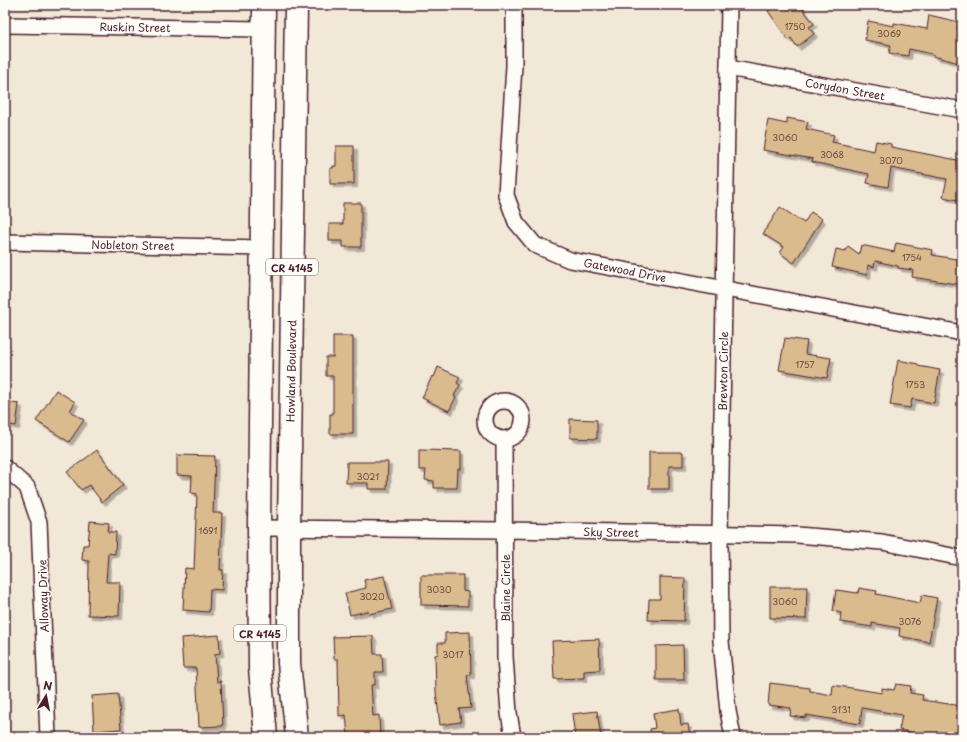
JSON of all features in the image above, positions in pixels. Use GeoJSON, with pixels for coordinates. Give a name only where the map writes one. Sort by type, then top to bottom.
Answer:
{"type":"FeatureCollection","features":[{"type":"Feature","properties":{"kind":"main road","name":"CR 4145"},"geometry":{"type":"LineString","coordinates":[[264,5],[258,528],[260,668],[266,737]]}},
{"type":"Feature","properties":{"kind":"main road","name":"Howland Boulevard"},"geometry":{"type":"LineString","coordinates":[[296,5],[289,529],[289,664],[296,737]]}},
{"type":"Feature","properties":{"kind":"street","name":"Gatewood Drive"},"geometry":{"type":"LineString","coordinates":[[514,5],[514,66],[506,195],[516,222],[535,245],[570,260],[962,333]]}},
{"type":"Feature","properties":{"kind":"street","name":"Brewton Circle"},"geometry":{"type":"LineString","coordinates":[[729,5],[720,534],[721,641],[732,737]]}},
{"type":"Feature","properties":{"kind":"street","name":"Ruskin Street"},"geometry":{"type":"LineString","coordinates":[[5,25],[264,29]]}},
{"type":"Feature","properties":{"kind":"street","name":"Corydon Street"},"geometry":{"type":"LineString","coordinates":[[728,68],[962,110]]}},
{"type":"Feature","properties":{"kind":"street","name":"Nobleton Street"},"geometry":{"type":"LineString","coordinates":[[5,242],[261,248]]}},
{"type":"Feature","properties":{"kind":"street","name":"Blaine Circle"},"geometry":{"type":"LineString","coordinates":[[504,439],[505,657],[509,713],[513,737]]}},
{"type":"Feature","properties":{"kind":"street","name":"Alloway Drive"},"geometry":{"type":"LineString","coordinates":[[5,468],[27,487],[39,522],[48,737]]}},
{"type":"Feature","properties":{"kind":"street","name":"Sky Street"},"geometry":{"type":"LineString","coordinates":[[258,528],[797,535],[882,542],[962,558]]}},
{"type":"Feature","properties":{"kind":"building"},"geometry":{"type":"Polygon","coordinates":[[[776,5],[800,5],[814,24],[809,27],[814,34],[797,47],[791,38],[788,40],[768,11],[776,5]]]}},
{"type":"Feature","properties":{"kind":"building"},"geometry":{"type":"Polygon","coordinates":[[[929,15],[959,22],[957,29],[962,30],[962,47],[959,63],[933,56],[932,54],[909,49],[908,56],[889,53],[891,45],[865,40],[868,21],[894,26],[894,23],[927,29],[929,15]]]}},
{"type":"Feature","properties":{"kind":"building"},"geometry":{"type":"Polygon","coordinates":[[[787,118],[808,122],[806,129],[834,135],[832,142],[874,151],[876,141],[891,144],[891,147],[962,161],[962,201],[943,197],[947,179],[891,168],[888,187],[867,183],[869,174],[812,162],[813,159],[763,150],[768,120],[787,124],[787,118]]]}},
{"type":"Feature","properties":{"kind":"building"},"geometry":{"type":"Polygon","coordinates":[[[336,146],[354,146],[354,184],[330,184],[330,168],[336,166],[336,146]]]}},
{"type":"Feature","properties":{"kind":"building"},"geometry":{"type":"Polygon","coordinates":[[[343,203],[361,203],[361,247],[343,247],[343,241],[329,241],[329,224],[343,224],[343,203]]]}},
{"type":"Feature","properties":{"kind":"building"},"geometry":{"type":"Polygon","coordinates":[[[780,207],[804,223],[811,212],[822,219],[794,263],[780,253],[784,247],[763,234],[780,207]]]}},
{"type":"Feature","properties":{"kind":"building"},"geometry":{"type":"Polygon","coordinates":[[[896,243],[933,250],[932,255],[962,260],[962,285],[912,277],[913,270],[898,268],[898,266],[875,261],[874,267],[868,265],[867,275],[832,267],[836,249],[845,251],[848,246],[859,254],[861,245],[894,252],[896,243]]]}},
{"type":"Feature","properties":{"kind":"building"},"geometry":{"type":"Polygon","coordinates":[[[333,336],[353,336],[353,434],[330,434],[330,414],[333,414],[333,376],[326,376],[326,357],[333,357],[333,336]]]}},
{"type":"Feature","properties":{"kind":"building"},"geometry":{"type":"Polygon","coordinates":[[[785,338],[807,341],[805,354],[831,358],[827,378],[779,370],[785,338]]]}},
{"type":"Feature","properties":{"kind":"building"},"geometry":{"type":"Polygon","coordinates":[[[898,360],[918,364],[918,366],[940,370],[934,403],[912,399],[910,408],[890,405],[898,360]]]}},
{"type":"Feature","properties":{"kind":"building"},"geometry":{"type":"Polygon","coordinates":[[[438,367],[460,377],[457,383],[460,385],[454,396],[456,397],[449,411],[422,398],[432,376],[434,377],[438,367]]]}},
{"type":"Feature","properties":{"kind":"building"},"geometry":{"type":"Polygon","coordinates":[[[56,390],[75,402],[70,411],[84,420],[69,442],[36,421],[56,390]]]}},
{"type":"Feature","properties":{"kind":"building"},"geometry":{"type":"Polygon","coordinates":[[[5,402],[19,404],[16,426],[5,424],[5,402]]]}},
{"type":"Feature","properties":{"kind":"building"},"geometry":{"type":"Polygon","coordinates":[[[570,419],[597,420],[597,439],[570,438],[570,419]]]}},
{"type":"Feature","properties":{"kind":"building"},"geometry":{"type":"Polygon","coordinates":[[[97,450],[123,485],[102,502],[89,485],[81,490],[67,472],[97,450]]]}},
{"type":"Feature","properties":{"kind":"building"},"geometry":{"type":"Polygon","coordinates":[[[419,450],[461,451],[461,469],[458,469],[457,488],[434,488],[434,481],[425,480],[426,470],[419,470],[419,450]]]}},
{"type":"Feature","properties":{"kind":"building"},"geometry":{"type":"Polygon","coordinates":[[[649,452],[683,452],[683,466],[669,466],[669,489],[649,489],[649,452]]]}},
{"type":"Feature","properties":{"kind":"building"},"geometry":{"type":"Polygon","coordinates":[[[177,455],[215,456],[213,513],[222,513],[220,570],[223,570],[222,590],[210,589],[209,612],[183,610],[185,568],[194,569],[197,494],[191,493],[192,476],[177,475],[177,455]]]}},
{"type":"Feature","properties":{"kind":"building"},"geometry":{"type":"Polygon","coordinates":[[[347,462],[388,462],[387,489],[368,489],[368,483],[346,483],[347,462]]]}},
{"type":"Feature","properties":{"kind":"building"},"geometry":{"type":"Polygon","coordinates":[[[90,521],[109,523],[108,532],[116,532],[115,554],[108,553],[106,582],[120,582],[119,616],[88,615],[89,561],[82,560],[83,545],[88,545],[90,521]]]}},
{"type":"Feature","properties":{"kind":"building"},"geometry":{"type":"Polygon","coordinates":[[[421,575],[463,575],[463,591],[468,592],[468,606],[421,605],[421,575]]]}},
{"type":"Feature","properties":{"kind":"building"},"geometry":{"type":"Polygon","coordinates":[[[384,576],[392,609],[369,614],[368,611],[350,615],[345,593],[366,588],[364,580],[384,576]]]}},
{"type":"Feature","properties":{"kind":"building"},"geometry":{"type":"Polygon","coordinates":[[[660,577],[685,578],[684,621],[648,620],[649,599],[660,599],[660,577]]]}},
{"type":"Feature","properties":{"kind":"building"},"geometry":{"type":"Polygon","coordinates":[[[770,587],[807,587],[806,619],[770,618],[770,587]]]}},
{"type":"Feature","properties":{"kind":"building"},"geometry":{"type":"Polygon","coordinates":[[[859,588],[877,591],[876,594],[920,603],[922,595],[937,598],[929,642],[899,636],[900,628],[872,623],[872,627],[840,622],[841,613],[833,611],[836,590],[858,593],[859,588]]]}},
{"type":"Feature","properties":{"kind":"building"},"geometry":{"type":"Polygon","coordinates":[[[470,632],[471,675],[467,675],[471,708],[459,709],[461,722],[440,725],[436,692],[435,655],[438,654],[438,643],[445,643],[445,633],[470,632]]]}},
{"type":"Feature","properties":{"kind":"building"},"geometry":{"type":"Polygon","coordinates":[[[219,635],[220,653],[215,654],[217,682],[221,681],[223,726],[199,727],[196,668],[183,668],[181,638],[219,635]]]}},
{"type":"Feature","properties":{"kind":"building"},"geometry":{"type":"Polygon","coordinates":[[[373,636],[374,654],[382,654],[383,672],[375,672],[375,685],[371,685],[373,716],[379,715],[380,737],[348,737],[346,715],[339,716],[338,659],[334,659],[333,637],[373,636]]]}},
{"type":"Feature","properties":{"kind":"building"},"geometry":{"type":"Polygon","coordinates":[[[599,639],[600,670],[584,671],[584,678],[554,679],[552,641],[599,639]]]}},
{"type":"Feature","properties":{"kind":"building"},"geometry":{"type":"Polygon","coordinates":[[[683,645],[684,680],[656,680],[656,646],[683,645]]]}},
{"type":"Feature","properties":{"kind":"building"},"geometry":{"type":"Polygon","coordinates":[[[770,683],[810,688],[810,691],[832,695],[833,685],[882,693],[882,688],[894,690],[896,684],[911,686],[910,693],[923,695],[922,700],[962,706],[962,737],[929,737],[899,730],[902,715],[862,708],[860,724],[806,715],[806,718],[790,716],[791,708],[768,705],[770,683]]]}},
{"type":"Feature","properties":{"kind":"building"},"geometry":{"type":"Polygon","coordinates":[[[118,694],[121,729],[94,731],[92,696],[118,694]]]}},
{"type":"Feature","properties":{"kind":"building"},"geometry":{"type":"Polygon","coordinates":[[[679,709],[681,725],[688,724],[690,737],[651,737],[650,729],[655,728],[653,713],[679,709]]]}},
{"type":"Feature","properties":{"kind":"building"},"geometry":{"type":"Polygon","coordinates":[[[597,711],[601,737],[575,737],[572,714],[597,711]]]}}]}
